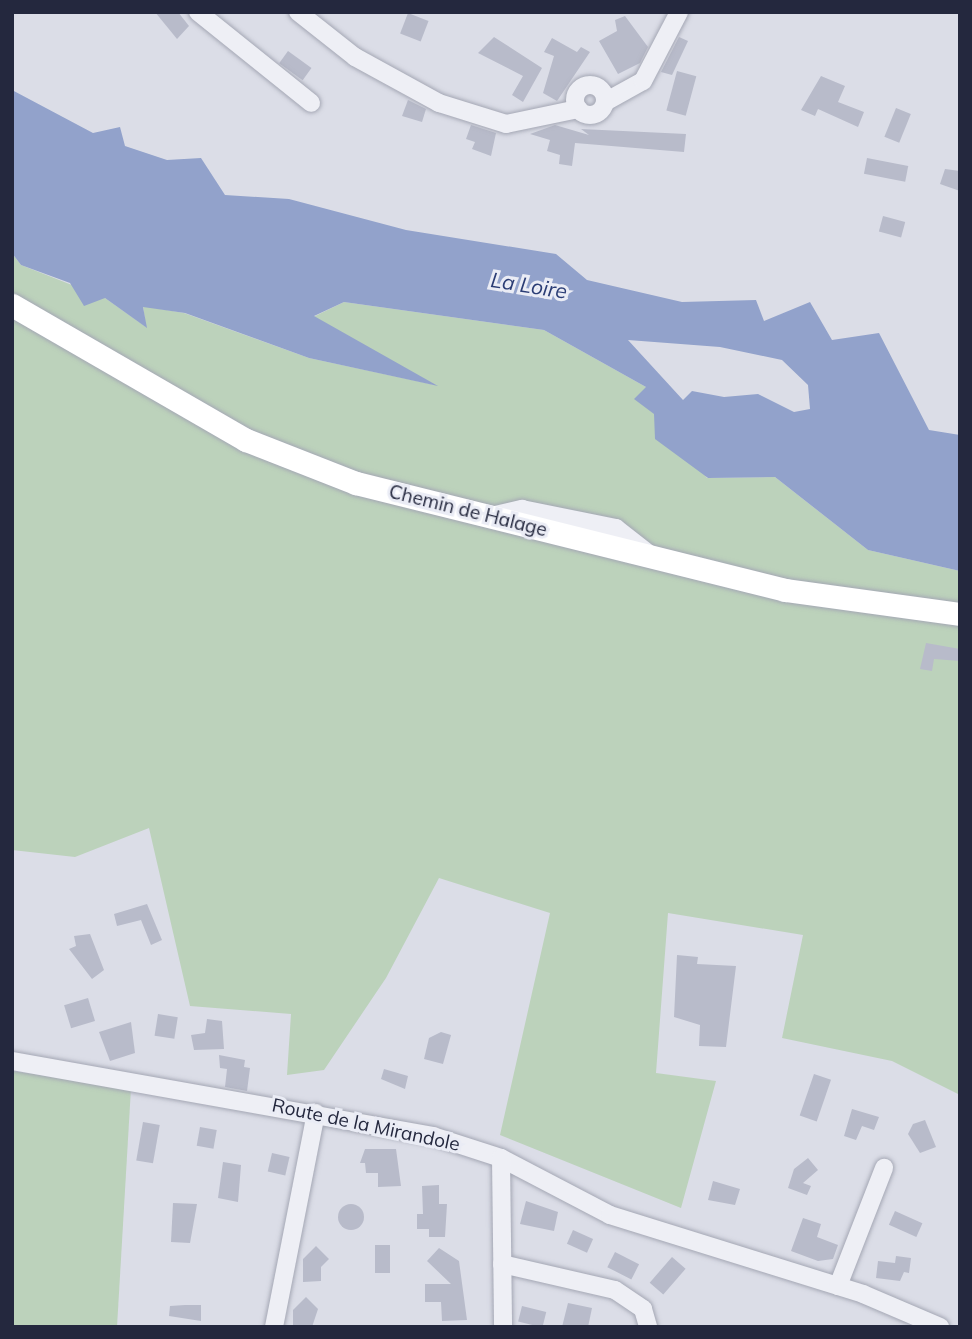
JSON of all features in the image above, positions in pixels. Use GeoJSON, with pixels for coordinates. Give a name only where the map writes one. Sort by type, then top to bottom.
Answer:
{"type":"FeatureCollection","features":[{"type":"Feature","properties":{"kind":"main road","name":"Chemin de Halage"},"geometry":{"type":"LineString","coordinates":[[12,305],[165,398],[293,461],[485,518],[785,590],[960,614]]}},
{"type":"Feature","properties":{"kind":"street"},"geometry":{"type":"LineString","coordinates":[[198,12],[311,103]]}},
{"type":"Feature","properties":{"kind":"street"},"geometry":{"type":"LineString","coordinates":[[298,12],[355,58],[439,103],[506,124],[578,109],[591,115],[605,102],[643,81],[679,12]]}},
{"type":"Feature","properties":{"kind":"street"},"geometry":{"type":"LineString","coordinates":[[578,109],[576,95],[586,85],[600,89],[605,102]]}},
{"type":"Feature","properties":{"kind":"street","name":"Route de la Mirandole"},"geometry":{"type":"LineString","coordinates":[[12,1061],[316,1113],[433,1136],[501,1158],[610,1215],[838,1286],[940,1327]]}},
{"type":"Feature","properties":{"kind":"street"},"geometry":{"type":"LineString","coordinates":[[274,1327],[316,1113]]}},
{"type":"Feature","properties":{"kind":"street"},"geometry":{"type":"LineString","coordinates":[[501,1158],[503,1327]]}},
{"type":"Feature","properties":{"kind":"street"},"geometry":{"type":"LineString","coordinates":[[838,1286],[884,1168]]}},
{"type":"Feature","properties":{"kind":"street"},"geometry":{"type":"LineString","coordinates":[[502,1265],[615,1290],[643,1309],[648,1327]]}},
{"type":"Feature","properties":{"kind":"green space"},"geometry":{"type":"Polygon","coordinates":[[[12,253],[21,265],[105,298],[146,327],[143,306],[184,313],[309,358],[435,385],[313,317],[344,302],[544,330],[646,387],[654,414],[707,478],[775,477],[868,550],[960,571],[960,1095],[892,1061],[782,1038],[803,935],[668,913],[656,1073],[716,1081],[681,1208],[500,1135],[550,913],[439,878],[386,978],[324,1070],[287,1075],[291,1014],[190,1006],[149,828],[75,857],[12,850],[12,253]]]}},
{"type":"Feature","properties":{"kind":"green space"},"geometry":{"type":"Polygon","coordinates":[[[12,1071],[131,1088],[117,1327],[12,1327],[12,1071]]]}},
{"type":"Feature","properties":{"kind":"water","name":"La Loire"},"geometry":{"type":"Polygon","coordinates":[[[12,90],[93,133],[120,127],[125,146],[167,160],[201,158],[225,195],[289,199],[406,230],[556,254],[587,280],[682,302],[756,300],[764,321],[810,302],[832,340],[879,333],[929,430],[960,435],[960,571],[868,550],[775,477],[708,478],[655,439],[654,414],[634,399],[646,387],[544,330],[344,302],[314,316],[438,386],[309,358],[185,313],[143,307],[147,328],[105,298],[84,306],[70,283],[21,265],[12,253],[12,90]],[[628,340],[683,400],[692,391],[724,397],[758,394],[794,412],[810,409],[808,385],[782,360],[720,347],[628,340]]]}},
{"type":"Feature","properties":{"kind":"building"},"geometry":{"type":"Polygon","coordinates":[[[155,12],[178,12],[189,26],[177,39],[155,12]]]}},
{"type":"Feature","properties":{"kind":"building"},"geometry":{"type":"Polygon","coordinates":[[[408,13],[429,21],[421,41],[400,34],[408,13]]]}},
{"type":"Feature","properties":{"kind":"building"},"geometry":{"type":"Polygon","coordinates":[[[625,16],[648,47],[640,63],[618,74],[599,41],[617,31],[615,20],[625,16]]]}},
{"type":"Feature","properties":{"kind":"building"},"geometry":{"type":"Polygon","coordinates":[[[494,37],[542,68],[523,102],[512,95],[523,76],[478,53],[494,37]]]}},
{"type":"Feature","properties":{"kind":"building"},"geometry":{"type":"Polygon","coordinates":[[[679,37],[688,41],[672,75],[661,72],[679,37]]]}},
{"type":"Feature","properties":{"kind":"building"},"geometry":{"type":"Polygon","coordinates":[[[552,38],[577,52],[581,47],[590,52],[557,101],[543,93],[554,56],[544,52],[552,38]]]}},
{"type":"Feature","properties":{"kind":"building"},"geometry":{"type":"Polygon","coordinates":[[[288,51],[311,68],[303,80],[279,63],[288,51]]]}},
{"type":"Feature","properties":{"kind":"building"},"geometry":{"type":"Polygon","coordinates":[[[677,71],[696,76],[686,116],[666,111],[677,71]]]}},
{"type":"Feature","properties":{"kind":"building"},"geometry":{"type":"Polygon","coordinates":[[[821,76],[845,86],[838,102],[864,112],[858,127],[818,109],[815,116],[801,110],[821,76]]]}},
{"type":"Feature","properties":{"kind":"building"},"geometry":{"type":"Polygon","coordinates":[[[408,100],[426,109],[422,122],[402,116],[408,100]]]}},
{"type":"Feature","properties":{"kind":"building"},"geometry":{"type":"Polygon","coordinates":[[[896,108],[911,114],[899,143],[884,137],[896,108]]]}},
{"type":"Feature","properties":{"kind":"building"},"geometry":{"type":"Polygon","coordinates":[[[471,125],[496,133],[491,156],[472,149],[475,142],[466,139],[471,125]]]}},
{"type":"Feature","properties":{"kind":"building"},"geometry":{"type":"Polygon","coordinates":[[[555,125],[589,135],[581,129],[686,134],[684,152],[575,143],[572,166],[559,164],[560,155],[547,151],[550,140],[530,134],[555,125]]]}},
{"type":"Feature","properties":{"kind":"building"},"geometry":{"type":"Polygon","coordinates":[[[867,158],[908,166],[905,182],[864,174],[867,158]]]}},
{"type":"Feature","properties":{"kind":"building"},"geometry":{"type":"Polygon","coordinates":[[[945,169],[960,171],[960,191],[940,184],[945,169]]]}},
{"type":"Feature","properties":{"kind":"building"},"geometry":{"type":"Polygon","coordinates":[[[883,216],[905,222],[901,237],[879,231],[883,216]]]}},
{"type":"Feature","properties":{"kind":"building"},"geometry":{"type":"Polygon","coordinates":[[[926,643],[960,649],[960,661],[934,659],[932,671],[920,669],[926,643]]]}},
{"type":"Feature","properties":{"kind":"building"},"geometry":{"type":"Polygon","coordinates":[[[147,904],[162,940],[151,945],[141,920],[117,926],[114,914],[147,904]]]}},
{"type":"Feature","properties":{"kind":"building"},"geometry":{"type":"Polygon","coordinates":[[[90,934],[104,970],[92,979],[69,949],[76,946],[74,936],[90,934]]]}},
{"type":"Feature","properties":{"kind":"building"},"geometry":{"type":"Polygon","coordinates":[[[677,955],[698,957],[697,964],[736,966],[726,1047],[699,1046],[700,1025],[674,1017],[677,955]]]}},
{"type":"Feature","properties":{"kind":"building"},"geometry":{"type":"Polygon","coordinates":[[[88,998],[95,1021],[71,1028],[64,1005],[88,998]]]}},
{"type":"Feature","properties":{"kind":"building"},"geometry":{"type":"Polygon","coordinates":[[[158,1014],[178,1017],[174,1039],[155,1036],[158,1014]]]}},
{"type":"Feature","properties":{"kind":"building"},"geometry":{"type":"Polygon","coordinates":[[[207,1019],[222,1021],[224,1049],[194,1050],[191,1035],[205,1033],[207,1019]]]}},
{"type":"Feature","properties":{"kind":"building"},"geometry":{"type":"Polygon","coordinates":[[[131,1022],[135,1053],[110,1061],[99,1032],[131,1022]]]}},
{"type":"Feature","properties":{"kind":"building"},"geometry":{"type":"Polygon","coordinates":[[[441,1032],[451,1035],[443,1064],[424,1059],[429,1038],[441,1032]]]}},
{"type":"Feature","properties":{"kind":"building"},"geometry":{"type":"Polygon","coordinates":[[[219,1055],[245,1060],[244,1067],[250,1068],[247,1091],[225,1087],[227,1069],[220,1068],[219,1055]]]}},
{"type":"Feature","properties":{"kind":"building"},"geometry":{"type":"Polygon","coordinates":[[[384,1069],[408,1076],[405,1089],[381,1079],[384,1069]]]}},
{"type":"Feature","properties":{"kind":"building"},"geometry":{"type":"Polygon","coordinates":[[[814,1074],[831,1080],[817,1121],[800,1116],[814,1074]]]}},
{"type":"Feature","properties":{"kind":"building"},"geometry":{"type":"Polygon","coordinates":[[[852,1109],[879,1117],[874,1130],[862,1126],[856,1140],[844,1136],[852,1109]]]}},
{"type":"Feature","properties":{"kind":"building"},"geometry":{"type":"Polygon","coordinates":[[[925,1120],[936,1147],[920,1153],[908,1134],[913,1124],[925,1120]]]}},
{"type":"Feature","properties":{"kind":"building"},"geometry":{"type":"Polygon","coordinates":[[[143,1122],[160,1125],[153,1163],[136,1160],[143,1122]]]}},
{"type":"Feature","properties":{"kind":"building"},"geometry":{"type":"Polygon","coordinates":[[[200,1127],[217,1130],[213,1149],[197,1146],[200,1127]]]}},
{"type":"Feature","properties":{"kind":"building"},"geometry":{"type":"Polygon","coordinates":[[[365,1149],[396,1149],[401,1186],[378,1187],[378,1173],[366,1173],[365,1163],[360,1163],[365,1149]]]}},
{"type":"Feature","properties":{"kind":"building"},"geometry":{"type":"Polygon","coordinates":[[[272,1153],[290,1157],[285,1176],[268,1172],[272,1153]]]}},
{"type":"Feature","properties":{"kind":"building"},"geometry":{"type":"Polygon","coordinates":[[[808,1158],[818,1170],[803,1183],[811,1186],[807,1195],[788,1188],[794,1169],[808,1158]]]}},
{"type":"Feature","properties":{"kind":"building"},"geometry":{"type":"Polygon","coordinates":[[[223,1162],[241,1165],[238,1202],[218,1198],[223,1162]]]}},
{"type":"Feature","properties":{"kind":"building"},"geometry":{"type":"Polygon","coordinates":[[[713,1181],[740,1189],[735,1205],[708,1200],[713,1181]]]}},
{"type":"Feature","properties":{"kind":"building"},"geometry":{"type":"Polygon","coordinates":[[[439,1185],[439,1204],[447,1204],[445,1237],[429,1237],[429,1229],[417,1229],[417,1214],[423,1214],[422,1186],[439,1185]]]}},
{"type":"Feature","properties":{"kind":"building"},"geometry":{"type":"Polygon","coordinates":[[[526,1201],[558,1212],[554,1231],[520,1224],[526,1201]]]}},
{"type":"Feature","properties":{"kind":"building"},"geometry":{"type":"Polygon","coordinates":[[[173,1203],[197,1204],[190,1243],[171,1242],[173,1203]]]}},
{"type":"Feature","properties":{"kind":"building"},"geometry":{"type":"Polygon","coordinates":[[[351,1204],[360,1208],[364,1217],[360,1226],[351,1230],[342,1226],[338,1217],[342,1208],[351,1204]]]}},
{"type":"Feature","properties":{"kind":"building"},"geometry":{"type":"Polygon","coordinates":[[[895,1211],[922,1223],[916,1237],[889,1225],[895,1211]]]}},
{"type":"Feature","properties":{"kind":"building"},"geometry":{"type":"Polygon","coordinates":[[[803,1218],[821,1224],[817,1237],[838,1245],[833,1259],[818,1261],[791,1251],[803,1218]]]}},
{"type":"Feature","properties":{"kind":"building"},"geometry":{"type":"Polygon","coordinates":[[[573,1230],[593,1239],[587,1253],[567,1244],[573,1230]]]}},
{"type":"Feature","properties":{"kind":"building"},"geometry":{"type":"Polygon","coordinates":[[[375,1245],[390,1245],[390,1273],[375,1273],[375,1245]]]}},
{"type":"Feature","properties":{"kind":"building"},"geometry":{"type":"Polygon","coordinates":[[[316,1246],[329,1259],[321,1267],[321,1281],[303,1282],[303,1259],[316,1246]]]}},
{"type":"Feature","properties":{"kind":"building"},"geometry":{"type":"Polygon","coordinates":[[[439,1248],[459,1261],[467,1320],[442,1321],[441,1302],[425,1302],[425,1284],[451,1284],[427,1261],[439,1248]]]}},
{"type":"Feature","properties":{"kind":"building"},"geometry":{"type":"Polygon","coordinates":[[[615,1252],[639,1264],[631,1279],[607,1267],[615,1252]]]}},
{"type":"Feature","properties":{"kind":"building"},"geometry":{"type":"Polygon","coordinates":[[[896,1256],[911,1258],[909,1273],[904,1272],[900,1281],[876,1278],[878,1261],[895,1263],[896,1256]]]}},
{"type":"Feature","properties":{"kind":"building"},"geometry":{"type":"Polygon","coordinates":[[[672,1257],[686,1269],[663,1294],[650,1283],[672,1257]]]}},
{"type":"Feature","properties":{"kind":"building"},"geometry":{"type":"Polygon","coordinates":[[[306,1297],[318,1309],[312,1327],[293,1327],[293,1310],[306,1297]]]}},
{"type":"Feature","properties":{"kind":"building"},"geometry":{"type":"Polygon","coordinates":[[[568,1303],[592,1308],[588,1327],[562,1327],[568,1303]]]}},
{"type":"Feature","properties":{"kind":"building"},"geometry":{"type":"Polygon","coordinates":[[[201,1305],[201,1321],[169,1316],[170,1306],[201,1305]]]}},
{"type":"Feature","properties":{"kind":"building"},"geometry":{"type":"Polygon","coordinates":[[[522,1306],[546,1312],[543,1327],[518,1322],[522,1306]]]}}]}
